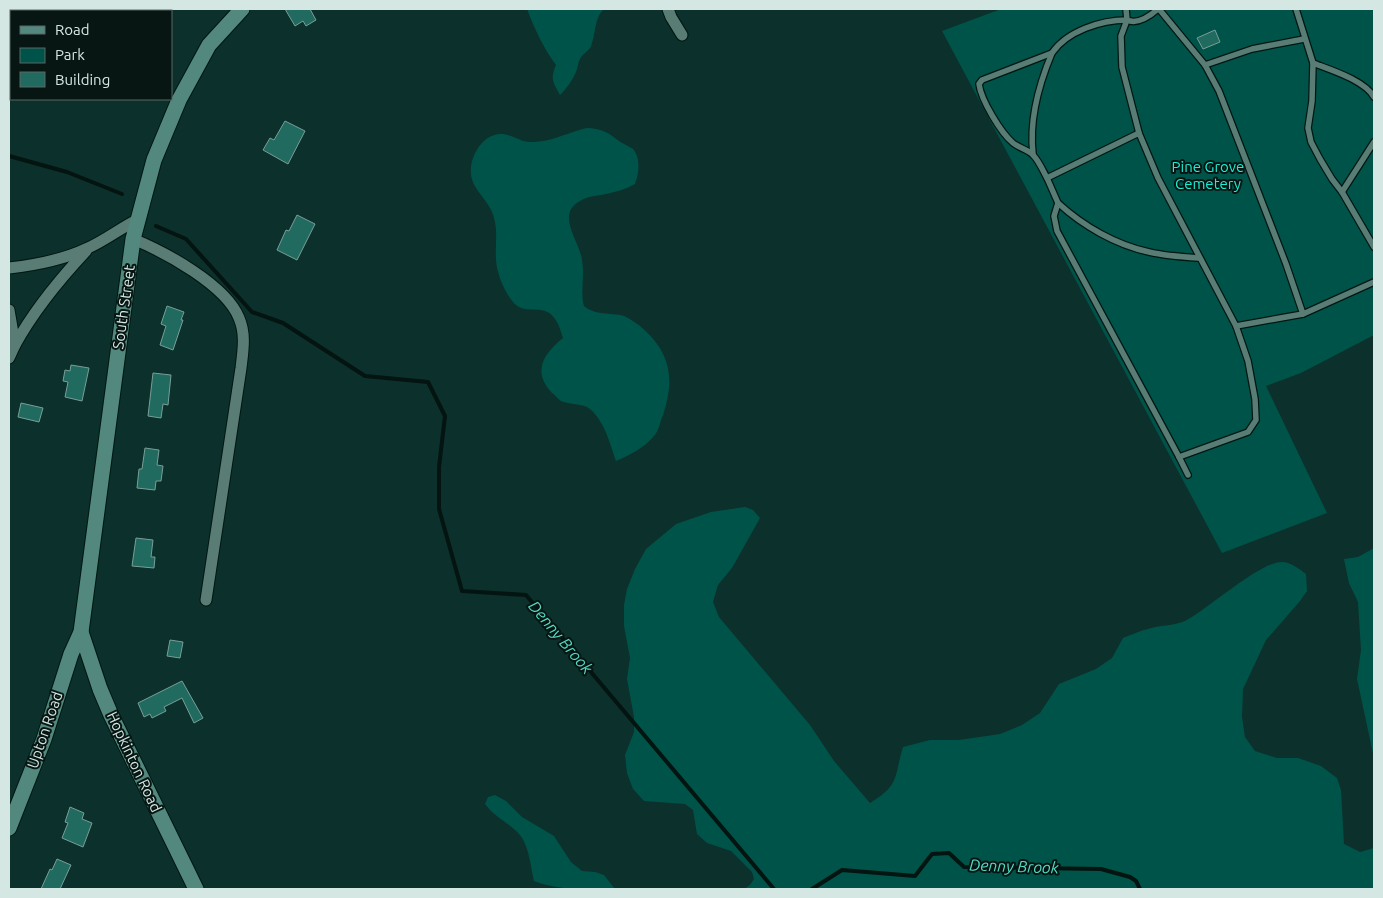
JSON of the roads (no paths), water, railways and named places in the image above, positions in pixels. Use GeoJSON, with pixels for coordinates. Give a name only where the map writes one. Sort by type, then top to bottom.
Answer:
{"type":"FeatureCollection","features":[{"type":"Feature","properties":{"kind":"main road","name":"South Street"},"geometry":{"type":"LineString","coordinates":[[81,632],[133,239],[154,160],[179,100],[209,45],[242,9]]}},
{"type":"Feature","properties":{"kind":"main road","name":"Upton Road"},"geometry":{"type":"LineString","coordinates":[[9,828],[44,738],[71,654],[81,632]]}},
{"type":"Feature","properties":{"kind":"main road","name":"Hopkinton Road"},"geometry":{"type":"LineString","coordinates":[[81,632],[100,689],[111,715],[196,889]]}},
{"type":"Feature","properties":{"kind":"street"},"geometry":{"type":"LineString","coordinates":[[668,9],[682,35]]}},
{"type":"Feature","properties":{"kind":"street"},"geometry":{"type":"LineString","coordinates":[[9,268],[33,266],[61,259],[89,248],[139,219]]}},
{"type":"Feature","properties":{"kind":"street"},"geometry":{"type":"LineString","coordinates":[[133,239],[166,254],[192,270],[219,293],[239,318],[243,332],[244,347],[206,600]]}},
{"type":"Feature","properties":{"kind":"street"},"geometry":{"type":"LineString","coordinates":[[9,358],[14,345],[33,313],[51,289],[89,248]]}},
{"type":"Feature","properties":{"kind":"street"},"geometry":{"type":"LineString","coordinates":[[9,310],[14,345]]}},
{"type":"Feature","properties":{"kind":"lane"},"geometry":{"type":"LineString","coordinates":[[1126,9],[1127,20],[1121,36],[1122,67],[1139,133],[1158,178],[1236,326],[1248,361],[1255,399],[1256,420],[1248,432],[1179,458]]}},
{"type":"Feature","properties":{"kind":"lane"},"geometry":{"type":"LineString","coordinates":[[1199,258],[1149,252],[1122,243],[1074,218],[1058,203],[1047,178],[1033,154],[1031,138],[1040,83],[1052,53],[1058,44],[1076,34],[1112,20],[1137,21],[1151,15],[1158,9],[1205,65],[1219,91],[1286,264],[1303,314]]}},
{"type":"Feature","properties":{"kind":"lane"},"geometry":{"type":"LineString","coordinates":[[1296,9],[1312,63],[1312,94],[1308,128],[1311,142],[1374,247]]}},
{"type":"Feature","properties":{"kind":"lane"},"geometry":{"type":"LineString","coordinates":[[1205,65],[1252,49],[1304,39]]}},
{"type":"Feature","properties":{"kind":"lane"},"geometry":{"type":"LineString","coordinates":[[1033,154],[1011,142],[986,103],[979,84],[982,80],[1052,53]]}},
{"type":"Feature","properties":{"kind":"lane"},"geometry":{"type":"LineString","coordinates":[[1312,63],[1357,82],[1369,89],[1374,97]]}},
{"type":"Feature","properties":{"kind":"lane"},"geometry":{"type":"LineString","coordinates":[[1047,178],[1139,133]]}},
{"type":"Feature","properties":{"kind":"lane"},"geometry":{"type":"LineString","coordinates":[[1342,192],[1374,142]]}},
{"type":"Feature","properties":{"kind":"lane"},"geometry":{"type":"LineString","coordinates":[[1058,203],[1054,216],[1057,231],[1188,475]]}},
{"type":"Feature","properties":{"kind":"lane"},"geometry":{"type":"LineString","coordinates":[[1236,326],[1303,314],[1374,282]]}},
{"type":"Feature","properties":{"kind":"waterway","name":"Denny Brook"},"geometry":{"type":"LineString","coordinates":[[9,156],[67,172],[122,194]]}},
{"type":"Feature","properties":{"kind":"waterway","name":"Denny Brook"},"geometry":{"type":"LineString","coordinates":[[156,226],[186,239],[252,312],[283,323],[365,376],[428,382],[445,416],[439,467],[439,509],[462,591],[526,595],[774,889]]}},
{"type":"Feature","properties":{"kind":"waterway","name":"Denny Brook"},"geometry":{"type":"LineString","coordinates":[[812,889],[842,870],[915,876],[932,854],[949,853],[964,867],[1101,869],[1130,877],[1136,881],[1140,889]]}},
{"type":"Feature","properties":{"kind":"park label","name":"Pine Grove Cemetery"},"geometry":{"type":"Point","coordinates":[1208,176]}}]}
